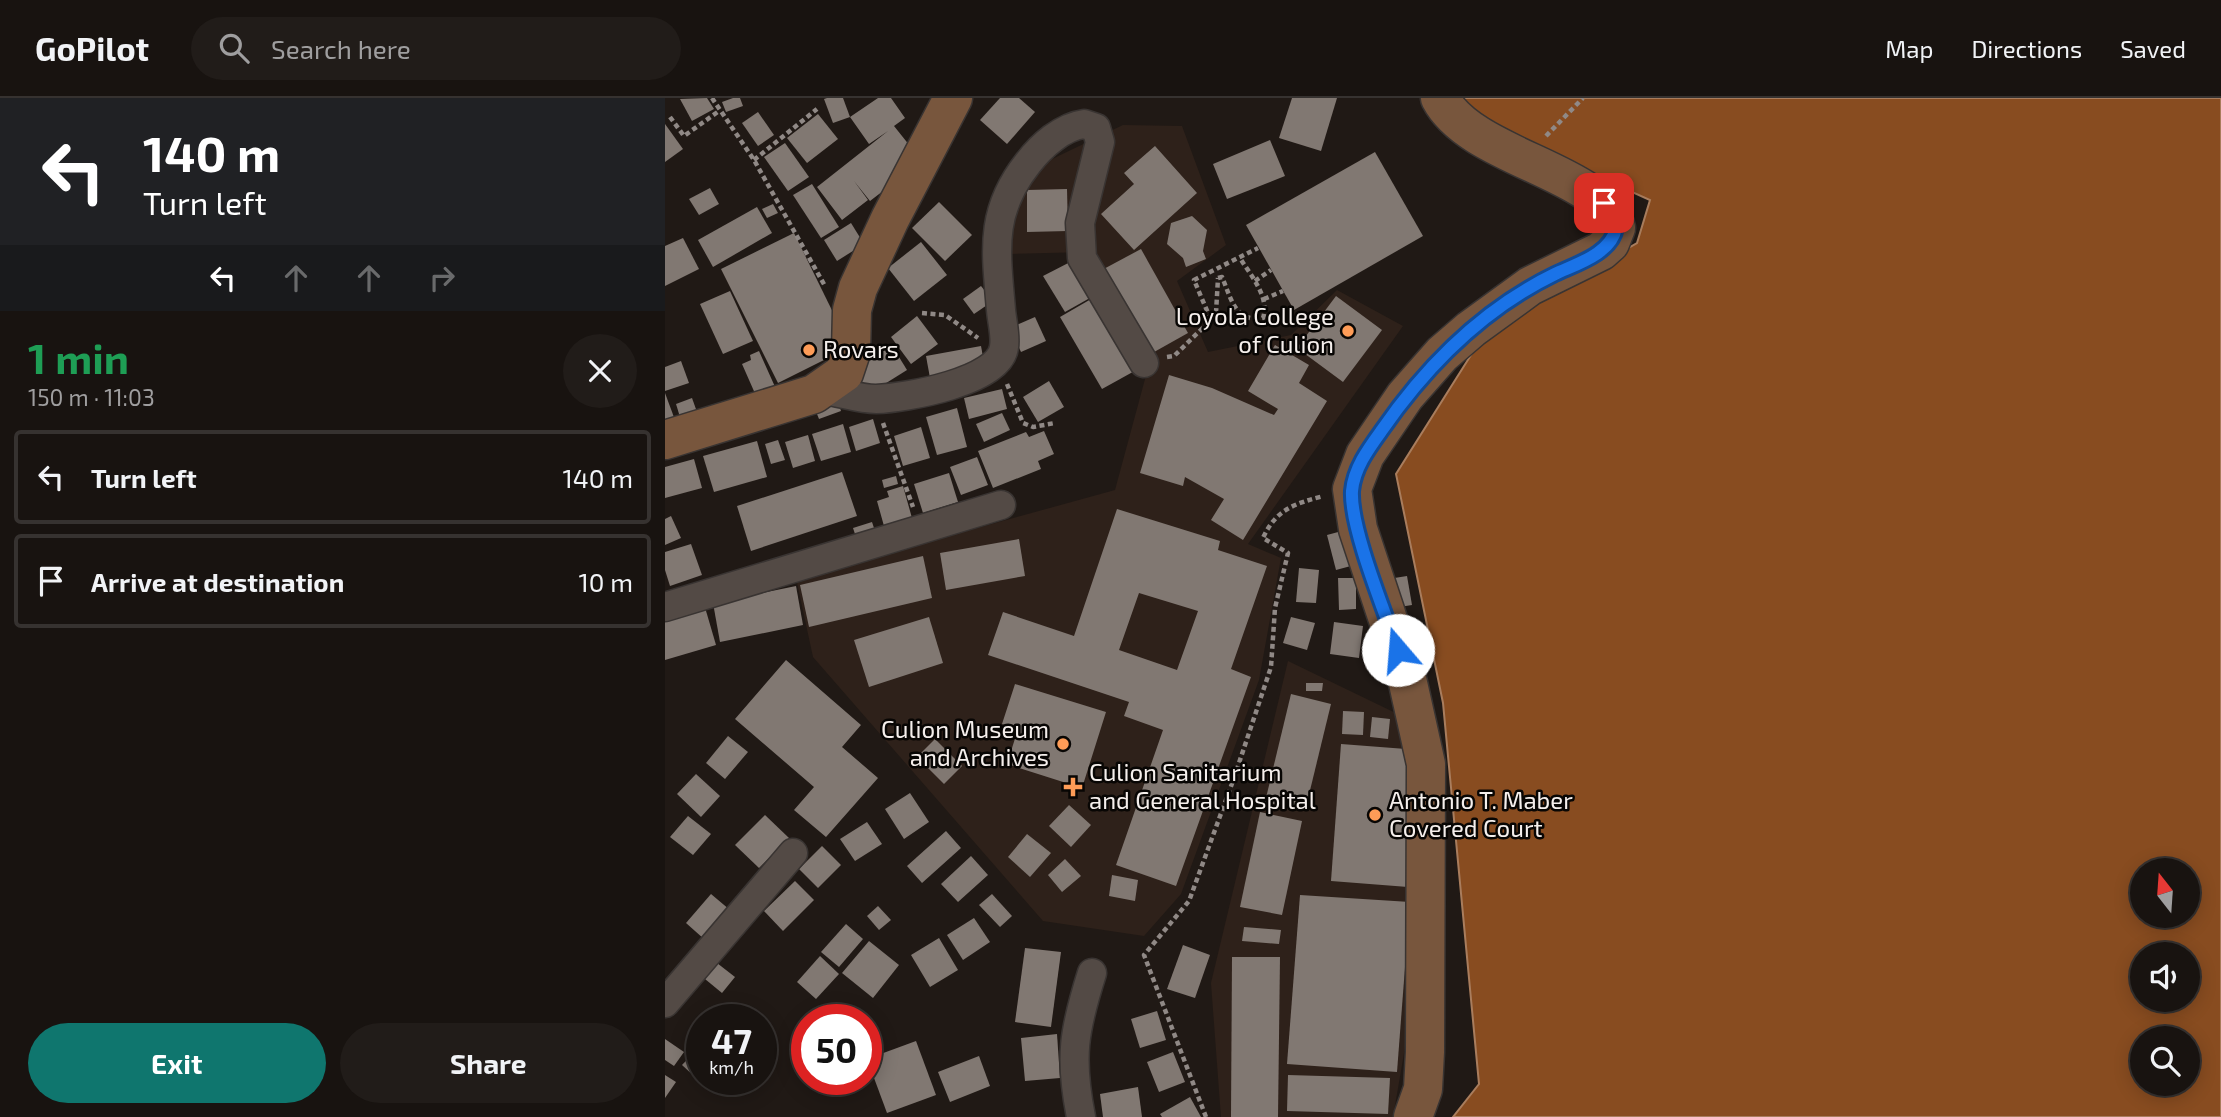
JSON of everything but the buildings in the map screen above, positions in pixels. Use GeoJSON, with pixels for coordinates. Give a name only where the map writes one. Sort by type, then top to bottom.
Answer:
{"type":"FeatureCollection","features":[{"type":"Feature","properties":{"kind":"main road"},"geometry":{"type":"LineString","coordinates":[[665,440],[823,390],[836,382],[849,363],[851,326],[858,288],[867,266],[953,98]]}},
{"type":"Feature","properties":{"kind":"main road"},"geometry":{"type":"LineString","coordinates":[[1413,1117],[1423,1089],[1425,1052],[1426,764],[1406,674],[1358,529],[1352,489],[1365,454],[1405,396],[1442,354],[1471,328],[1529,286],[1601,251],[1615,236],[1614,219],[1604,203],[1470,132],[1449,115],[1440,98]]}},
{"type":"Feature","properties":{"kind":"street"},"geometry":{"type":"LineString","coordinates":[[823,390],[875,399],[958,384],[996,363],[1004,347],[995,243],[1001,209],[1009,190],[1035,154],[1062,132],[1084,124],[1096,128],[1100,142],[1083,203],[1080,223],[1082,258],[1144,363]]}},
{"type":"Feature","properties":{"kind":"street"},"geometry":{"type":"LineString","coordinates":[[665,607],[1002,505]]}},
{"type":"Feature","properties":{"kind":"street"},"geometry":{"type":"LineString","coordinates":[[665,1003],[793,853]]}},
{"type":"Feature","properties":{"kind":"street"},"geometry":{"type":"LineString","coordinates":[[1081,1117],[1073,1066],[1075,1028],[1092,973]]}},
{"type":"Feature","properties":{"kind":"path"},"geometry":{"type":"LineString","coordinates":[[712,98],[754,160],[815,271],[851,326]]}},
{"type":"Feature","properties":{"kind":"path"},"geometry":{"type":"LineString","coordinates":[[1525,160],[1583,98]]}},
{"type":"Feature","properties":{"kind":"path"},"geometry":{"type":"LineString","coordinates":[[754,160],[817,109]]}},
{"type":"Feature","properties":{"kind":"path"},"geometry":{"type":"LineString","coordinates":[[670,117],[684,136],[719,111]]}},
{"type":"Feature","properties":{"kind":"path"},"geometry":{"type":"LineString","coordinates":[[1211,320],[1194,280],[1258,248]]}},
{"type":"Feature","properties":{"kind":"path"},"geometry":{"type":"LineString","coordinates":[[1144,363],[1174,356],[1211,320],[1216,313],[1219,278],[1222,277],[1235,309],[1251,320],[1263,318],[1266,308],[1264,299],[1240,258]]}},
{"type":"Feature","properties":{"kind":"path"},"geometry":{"type":"LineString","coordinates":[[1254,282],[1271,270]]}},
{"type":"Feature","properties":{"kind":"path"},"geometry":{"type":"LineString","coordinates":[[1264,299],[1283,291]]}},
{"type":"Feature","properties":{"kind":"path"},"geometry":{"type":"LineString","coordinates":[[922,313],[945,316]]}},
{"type":"Feature","properties":{"kind":"path"},"geometry":{"type":"LineString","coordinates":[[875,399],[921,530]]}},
{"type":"Feature","properties":{"kind":"path"},"geometry":{"type":"LineString","coordinates":[[1206,1117],[1144,955],[1189,901],[1271,667],[1275,608],[1288,553],[1263,538],[1267,527],[1296,502],[1352,489]]}},
{"type":"Feature","properties":{"kind":"shaded area"},"geometry":{"type":"Polygon","coordinates":[[[1456,98],[2221,98],[2221,1117],[1453,1117],[1479,1084],[1443,703],[1396,474],[1488,328],[1637,243],[1650,200],[1463,116],[1456,98]]]}},
{"type":"Feature","properties":{"kind":"shaded area","name":"Culion Sanitarium and General Hospital"},"geometry":{"type":"Polygon","coordinates":[[[1123,125],[1182,126],[1226,245],[1177,281],[1208,352],[1291,335],[1337,290],[1403,326],[1248,544],[1281,558],[1259,680],[1181,894],[1144,936],[1043,921],[813,657],[796,578],[1115,490],[1148,368],[1088,252],[1006,254],[1023,173],[1123,125]]]}},
{"type":"Feature","properties":{"kind":"shaded area"},"geometry":{"type":"Polygon","coordinates":[[[1288,661],[1408,719],[1417,978],[1393,1117],[1221,1117],[1211,983],[1288,661]]]}},
{"type":"Feature","properties":{"kind":"place","name":"Loyola College of Culion"},"geometry":{"type":"Point","coordinates":[1348,331]}},
{"type":"Feature","properties":{"kind":"place","name":"Rovars"},"geometry":{"type":"Point","coordinates":[809,350]}},
{"type":"Feature","properties":{"kind":"place","name":"Culion Museum and Archives"},"geometry":{"type":"Point","coordinates":[1063,744]}},
{"type":"Feature","properties":{"kind":"place","name":"Culion Sanitarium and General Hospital"},"geometry":{"type":"Point","coordinates":[1073,787]}},
{"type":"Feature","properties":{"kind":"place","name":"Antonio T. Maber Covered Court"},"geometry":{"type":"Point","coordinates":[1375,815]}},
{"type":"Feature","properties":{"kind":"route"},"geometry":{"type":"LineString","coordinates":[[1398,650],[1352,506],[1356,472],[1365,454],[1405,396],[1442,354],[1471,328],[1529,286],[1601,251],[1610,243],[1616,228],[1610,209],[1604,203]]}}]}
